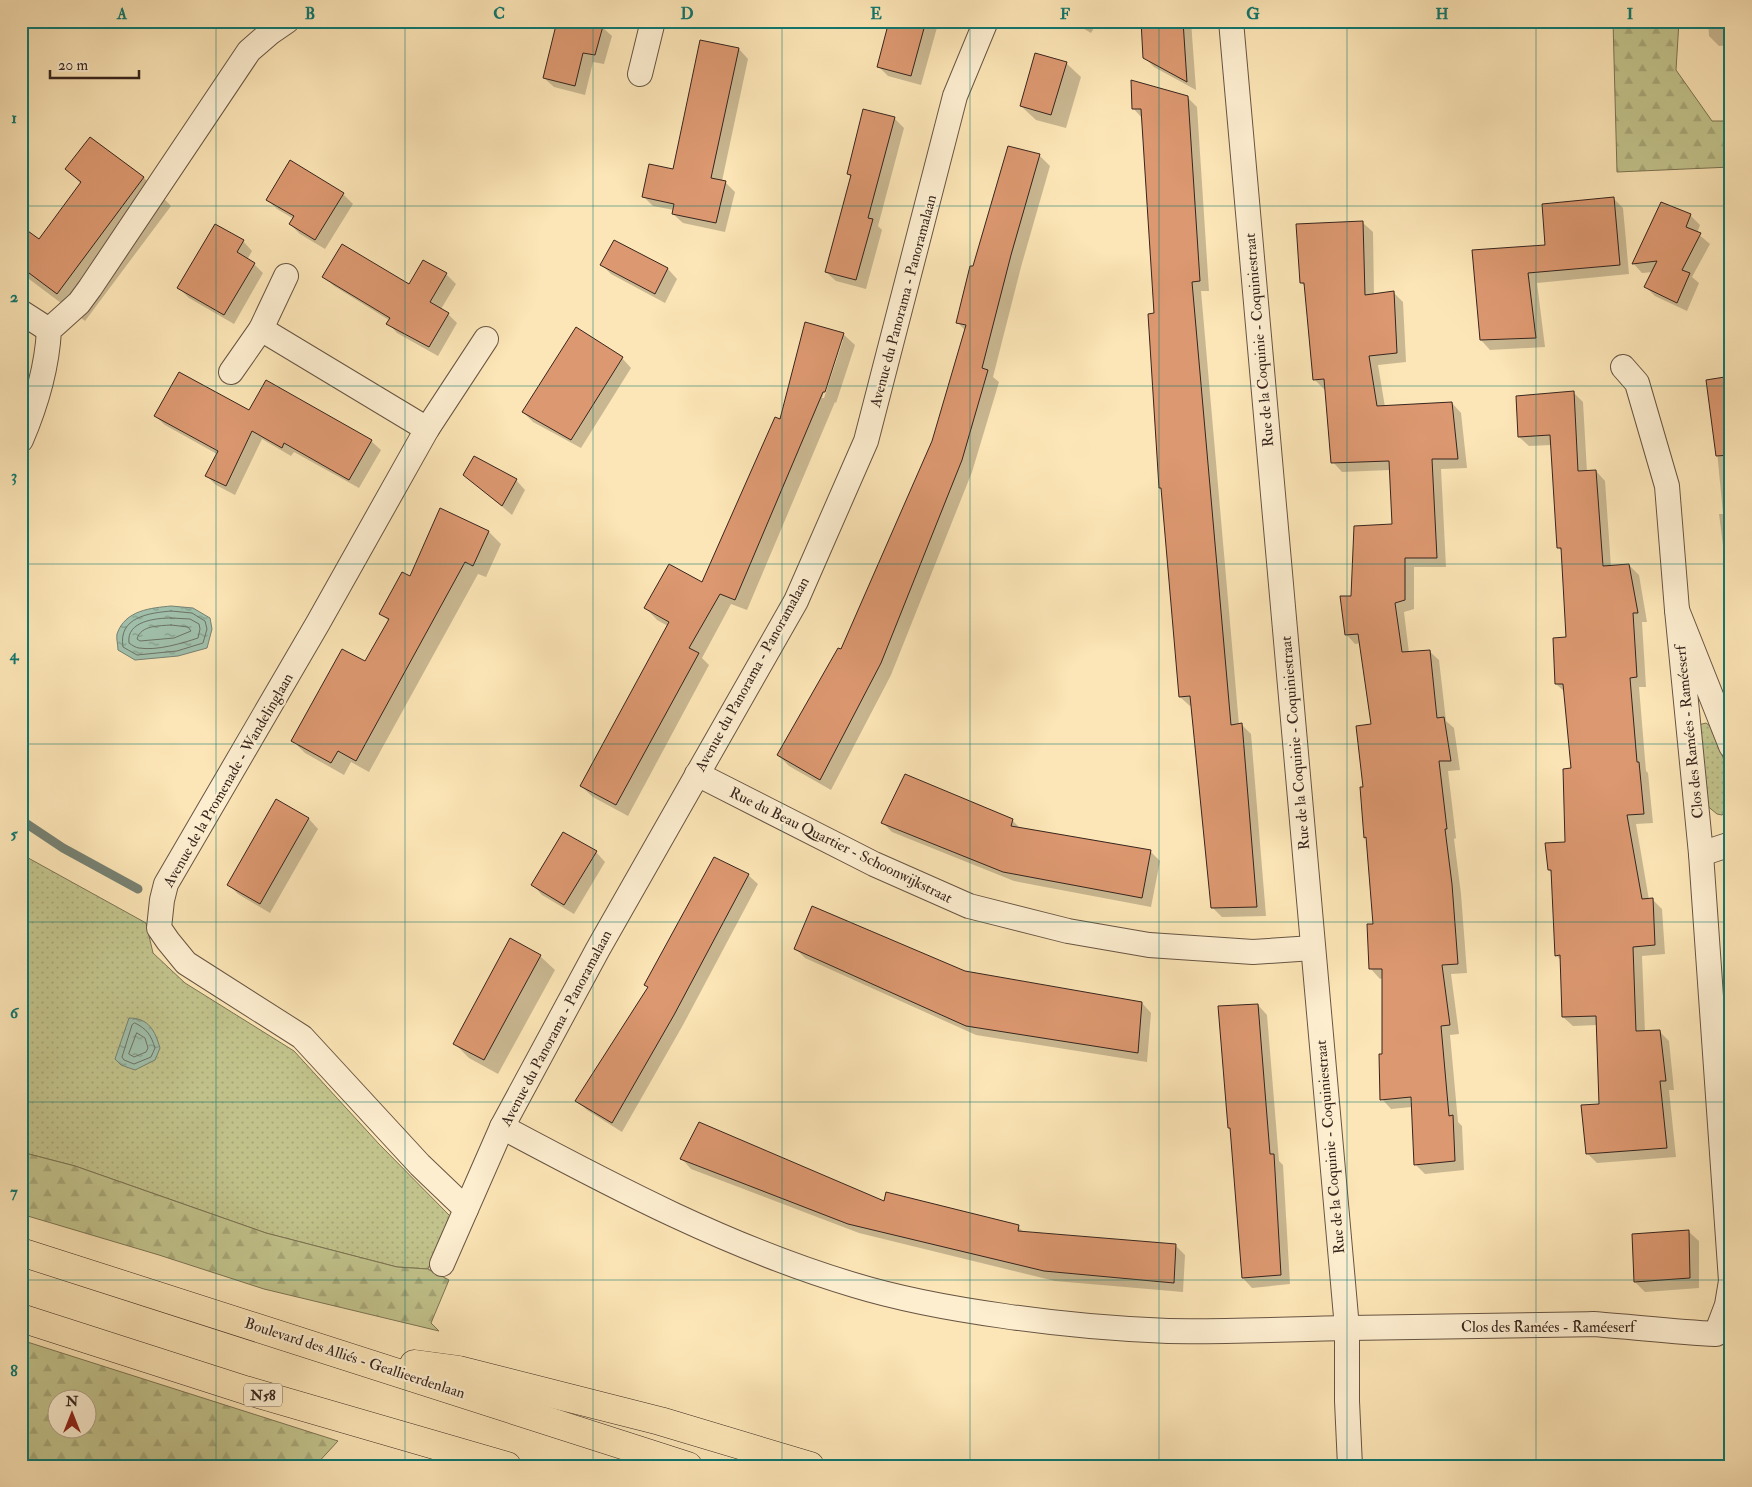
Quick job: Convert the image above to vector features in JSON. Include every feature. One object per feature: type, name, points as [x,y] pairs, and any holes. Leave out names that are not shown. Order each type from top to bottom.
[{"type":"highway","name":"Boulevard des Alliés - Geallieerdenlaan","points":[[21,1252],[344,1354],[688,1466]]},
{"type":"highway","name":"N58","points":[[21,1318],[245,1390],[506,1466]]},
{"type":"highway","points":[[344,1354],[459,1370],[660,1421],[810,1466]]},
{"type":"street","points":[[21,440],[31,417],[48,355],[49,330],[79,303],[90,288],[250,51],[271,32],[287,21]]},
{"type":"street","points":[[640,74],[653,21]]},
{"type":"street","name":"Avenue du Panorama - Panoramalaan","points":[[442,1264],[502,1127],[598,949],[796,601],[866,441],[955,96],[986,21]]},
{"type":"street","name":"Rue de la Coquinie - Coquiniestraat","points":[[1231,21],[1347,1328],[1350,1466]]},
{"type":"street","points":[[231,372],[262,329],[286,276]]},
{"type":"street","points":[[21,312],[49,330]]},
{"type":"street","points":[[262,329],[427,429]]},
{"type":"street","name":"Avenue de la Promenade - Wandelinglaan","points":[[466,1208],[420,1165],[302,1037],[186,963],[159,928],[166,884],[318,623],[427,429],[486,339]]},
{"type":"street","name":"Clos des Ramées - Raméeserf","points":[[1347,1328],[1594,1324],[1679,1333],[1716,1334],[1727,1305],[1731,1282],[1701,854],[1676,610],[1667,486],[1637,383],[1623,367]]},
{"type":"street","name":"Clos des Ramées - Raméeserf","points":[[1676,610],[1731,746]]},
{"type":"street","name":"Rue du Beau Quartier - Schoonwijkstraat","points":[[697,774],[874,864],[968,906],[1068,931],[1149,945],[1253,952],[1313,948]]},
{"type":"street","points":[[1701,854],[1731,844]]},
{"type":"street","points":[[502,1127],[615,1187],[719,1235],[796,1266],[847,1283],[918,1301],[1022,1318],[1106,1328],[1167,1331],[1237,1331],[1347,1328]]},
{"type":"green space","points":[[1613,21],[1679,21],[1676,70],[1712,121],[1731,121],[1731,167],[1617,172]]},
{"type":"green space","points":[[1706,723],[1711,727],[1723,757],[1731,789],[1729,810],[1722,815],[1717,814],[1705,804],[1698,725]]},
{"type":"green space","points":[[21,854],[146,923],[153,953],[185,983],[294,1051],[379,1144],[450,1216],[428,1269],[397,1267],[266,1233],[75,1166],[21,1152]]},
{"type":"green space","points":[[21,1152],[75,1166],[266,1233],[397,1267],[428,1269],[449,1280],[431,1323],[439,1331],[264,1289],[159,1255],[21,1214]]},
{"type":"green space","points":[[21,1340],[338,1441],[315,1466],[44,1466],[21,1459]]},
{"type":"water","points":[[171,606],[193,608],[210,618],[212,629],[207,648],[178,656],[135,660],[118,650],[117,634],[121,626],[132,615],[147,609]]},
{"type":"water","points":[[129,1018],[142,1020],[146,1023],[156,1036],[160,1048],[155,1060],[135,1070],[121,1065],[115,1059]]},
{"type":"building","points":[[557,21],[586,21],[603,26],[595,55],[583,53],[575,86],[543,78]]},
{"type":"building","points":[[889,21],[926,21],[911,76],[877,67]]},
{"type":"building","points":[[1141,21],[1183,21],[1187,82],[1143,58]]},
{"type":"building","points":[[700,40],[739,48],[711,178],[726,181],[716,223],[672,214],[674,204],[642,197],[649,164],[673,169]]},
{"type":"building","points":[[1035,53],[1067,62],[1051,115],[1020,106]]},
{"type":"building","points":[[1131,80],[1188,96],[1200,281],[1192,282],[1231,725],[1242,723],[1257,907],[1211,908],[1190,696],[1179,697],[1161,488],[1159,488],[1148,314],[1154,313],[1141,109],[1132,109]]},
{"type":"building","points":[[863,109],[895,117],[868,218],[873,219],[856,280],[825,272],[851,175],[847,174]]},
{"type":"building","points":[[90,137],[144,177],[57,294],[21,267],[21,226],[39,239],[81,182],[65,169]]},
{"type":"building","points":[[1008,146],[1040,154],[1011,255],[982,368],[988,370],[962,460],[881,663],[820,780],[777,755],[838,648],[841,649],[932,441],[966,325],[956,323],[970,266],[973,266]]},
{"type":"building","points":[[290,160],[344,193],[315,240],[289,224],[294,216],[266,200]]},
{"type":"building","points":[[1614,197],[1620,265],[1528,273],[1536,338],[1480,340],[1472,250],[1545,245],[1542,204]]},
{"type":"building","points":[[1661,202],[1691,214],[1686,227],[1701,233],[1682,270],[1690,273],[1677,303],[1644,287],[1657,261],[1632,264]]},
{"type":"building","points":[[1363,221],[1365,295],[1394,291],[1397,353],[1369,356],[1377,406],[1452,402],[1458,459],[1432,459],[1437,558],[1405,558],[1405,600],[1395,603],[1402,652],[1430,650],[1437,718],[1444,717],[1451,761],[1439,761],[1447,829],[1445,829],[1452,884],[1458,964],[1442,965],[1450,1025],[1441,1026],[1449,1116],[1453,1115],[1455,1161],[1414,1165],[1411,1097],[1380,1100],[1379,1054],[1382,1054],[1382,969],[1369,969],[1367,924],[1373,924],[1360,787],[1363,787],[1356,726],[1371,724],[1358,634],[1345,635],[1340,596],[1351,596],[1354,526],[1392,524],[1389,461],[1331,463],[1324,379],[1313,380],[1304,283],[1300,283],[1296,224]]},
{"type":"building","points":[[215,224],[244,240],[237,252],[255,263],[224,315],[177,288]]},
{"type":"building","points":[[614,240],[668,268],[655,294],[600,265]]},
{"type":"building","points":[[342,244],[409,284],[423,260],[447,273],[430,302],[449,313],[429,347],[386,324],[390,318],[322,277]]},
{"type":"building","points":[[805,322],[844,333],[825,392],[823,392],[735,600],[720,594],[689,648],[699,653],[616,805],[580,786],[669,622],[644,608],[669,564],[702,582],[775,417],[780,419]]},
{"type":"building","points":[[576,327],[623,357],[571,440],[522,412]]},
{"type":"building","points":[[179,372],[249,410],[266,380],[372,440],[349,480],[284,443],[282,448],[252,431],[226,486],[205,476],[218,451],[154,416]]},
{"type":"building","points":[[1731,376],[1731,455],[1716,456],[1706,380]]},
{"type":"building","points":[[1574,391],[1578,471],[1596,470],[1603,566],[1629,564],[1638,613],[1633,613],[1637,677],[1630,678],[1637,762],[1639,762],[1644,814],[1627,815],[1642,899],[1653,898],[1655,945],[1633,947],[1636,1031],[1660,1030],[1666,1081],[1660,1081],[1667,1148],[1586,1154],[1581,1105],[1599,1104],[1596,1016],[1562,1017],[1560,955],[1555,956],[1551,870],[1548,870],[1545,843],[1565,842],[1563,769],[1571,768],[1563,684],[1555,684],[1553,638],[1566,637],[1561,548],[1557,548],[1550,435],[1518,437],[1516,396]]},
{"type":"building","points":[[474,456],[517,479],[502,506],[463,475]]},
{"type":"building","points":[[440,508],[489,531],[473,566],[465,562],[356,761],[338,751],[331,763],[291,741],[342,649],[365,661],[389,619],[379,614],[402,572],[410,576]]},
{"type":"building","points":[[905,774],[1013,819],[1011,826],[1151,850],[1142,898],[1003,872],[881,823]]},
{"type":"building","points":[[276,799],[309,818],[260,904],[227,885]]},
{"type":"building","points":[[563,832],[597,851],[564,905],[531,885]]},
{"type":"building","points":[[714,857],[749,874],[674,1015],[612,1123],[575,1101],[648,987],[644,985]]},
{"type":"building","points":[[812,906],[965,971],[1142,1002],[1138,1053],[966,1026],[794,949]]},
{"type":"building","points":[[510,938],[541,955],[484,1060],[453,1044]]},
{"type":"building","points":[[1258,1004],[1270,1154],[1274,1154],[1281,1275],[1242,1278],[1218,1006]]},
{"type":"building","points":[[699,1122],[884,1201],[886,1192],[1019,1225],[1018,1231],[1176,1244],[1174,1283],[1044,1271],[848,1224],[680,1159]]},
{"type":"building","points":[[1689,1230],[1690,1278],[1634,1282],[1632,1234]]},
{"type":"waterway","points":[[21,820],[63,848],[138,889]]}]
